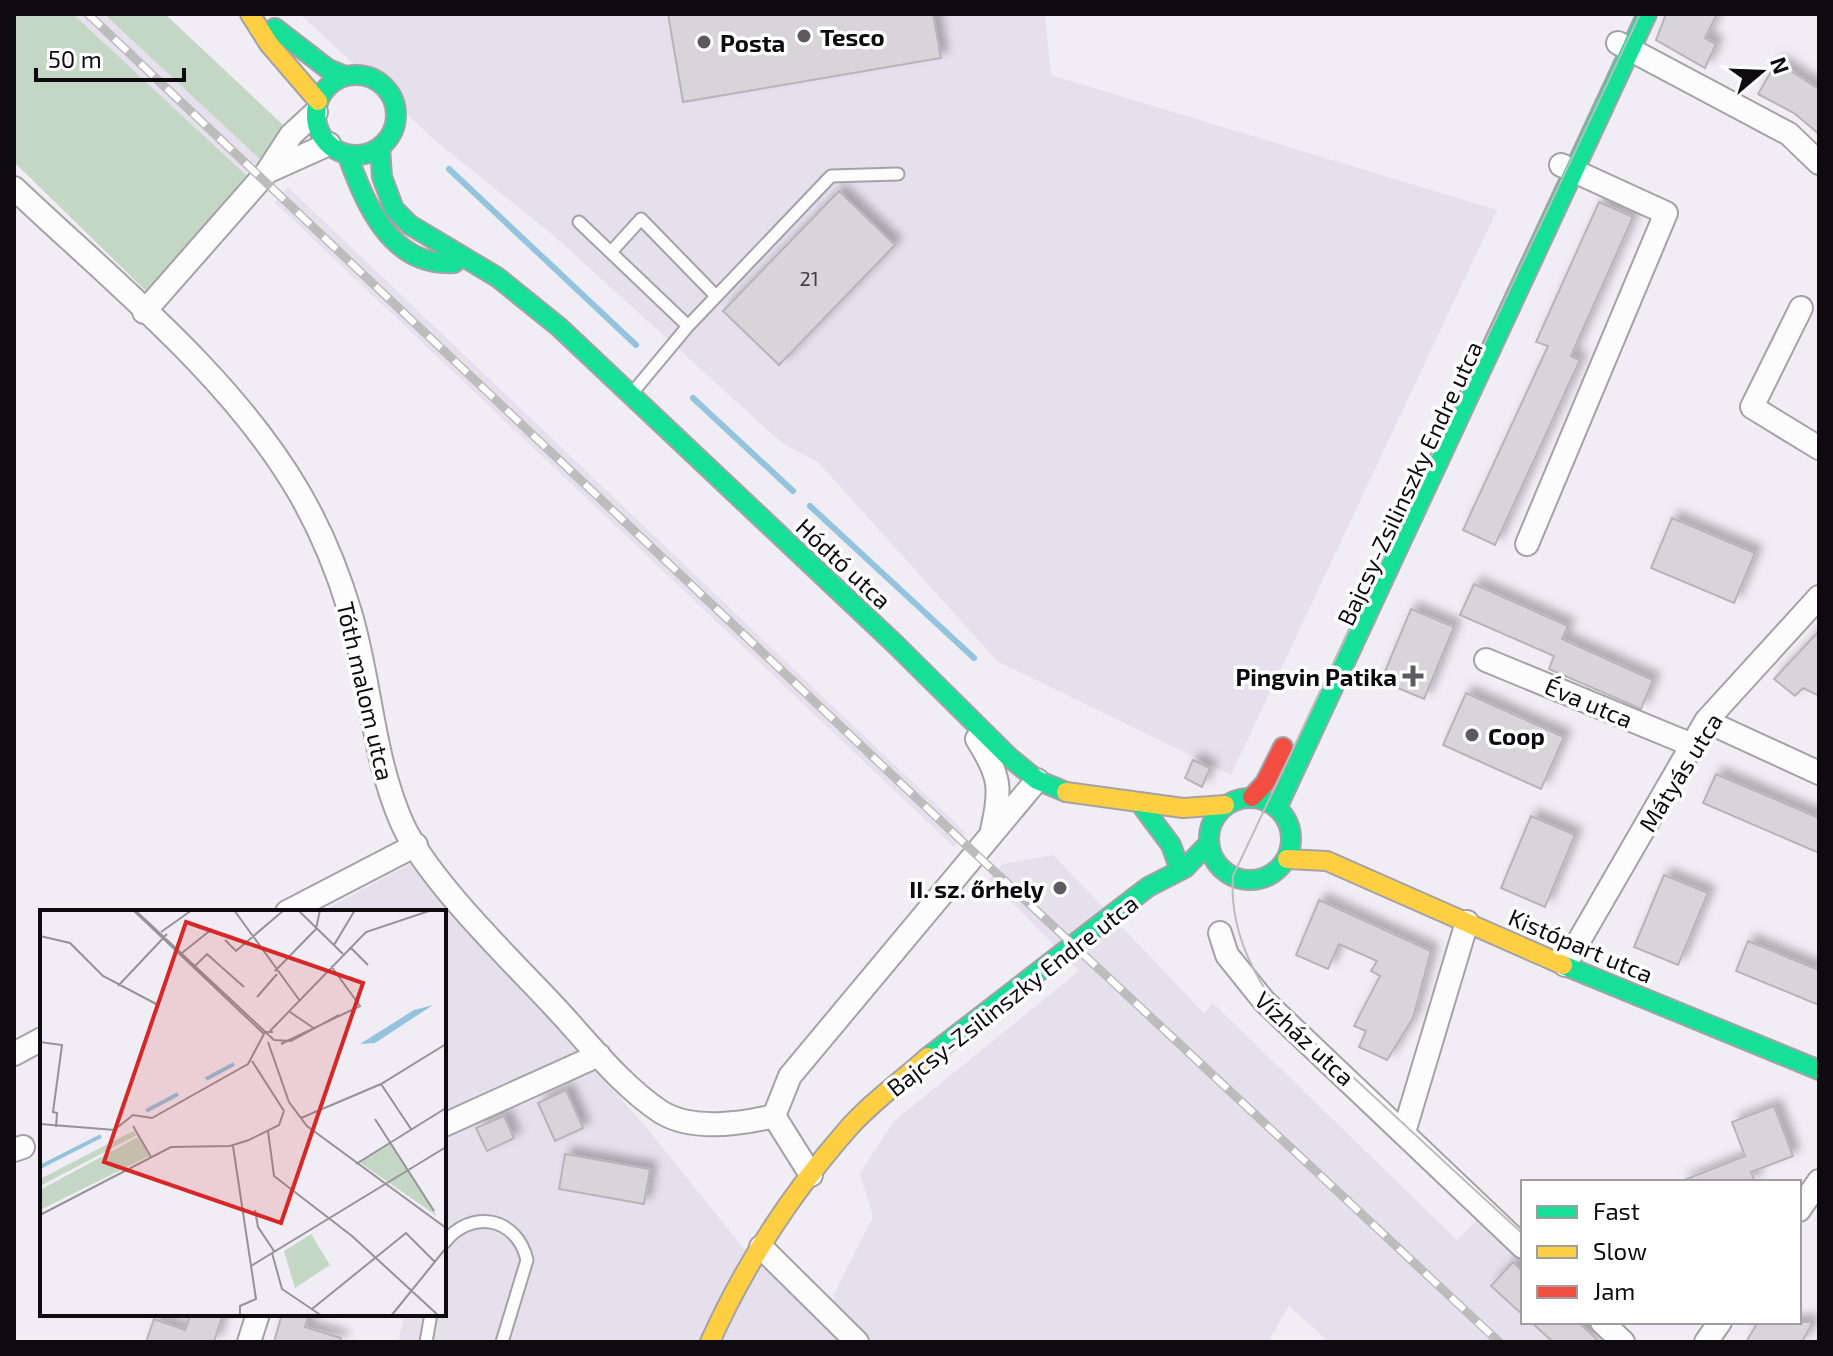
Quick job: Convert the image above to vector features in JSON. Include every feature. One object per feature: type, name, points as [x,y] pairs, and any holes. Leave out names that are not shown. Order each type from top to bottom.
[{"type":"street","points":[[250,14],[317,106],[318,126],[338,149],[370,215],[413,254],[447,264],[469,260]]},
{"type":"street","points":[[260,14],[299,49],[345,76],[369,77],[380,83],[393,98],[394,129],[380,147],[358,155],[338,149],[267,172]]},
{"type":"street","name":"Bajcsy-Zsilinszky Endre utca","points":[[1624,46],[1631,14]]},
{"type":"street","name":"Bajcsy-Zsilinszky Endre utca","points":[[1337,635],[1624,46],[1647,14]]},
{"type":"street","points":[[1624,46],[1789,134],[1819,163]]},
{"type":"street","points":[[144,312],[267,172],[291,135],[317,106],[324,90],[345,76]]},
{"type":"street","name":"Hódtó utca","points":[[380,147],[382,177],[394,209],[410,225],[497,277],[559,327],[1037,780],[1073,795],[1183,808],[1225,805]]},
{"type":"street","points":[[1527,544],[1666,213],[1566,168]]},
{"type":"street","name":"Bajcsy-Zsilinszky Endre utca","points":[[1277,808],[1566,168]]},
{"type":"street","name":"Tóth malom utca","points":[[14,188],[144,312],[257,427],[299,492],[350,612],[370,718],[389,790],[403,826],[493,941],[599,1055],[664,1113],[706,1124],[745,1123],[774,1116]]},
{"type":"street","points":[[1801,308],[1752,407],[1819,448]]},
{"type":"street","name":"Mátyás utca","points":[[1565,965],[1706,721],[1819,597]]},
{"type":"street","name":"Éva utca","points":[[1486,660],[1692,745]]},
{"type":"street","points":[[952,701],[996,773],[1000,798],[992,833]]},
{"type":"street","points":[[1706,721],[1819,773]]},
{"type":"street","points":[[1252,797],[1277,808],[1290,830],[1287,859],[1259,879],[1233,876],[1221,868],[1209,843],[1215,815],[1225,805],[1252,797],[1265,783],[1291,730]]},
{"type":"street","points":[[811,1175],[774,1116],[790,1076],[1037,780]]},
{"type":"street","points":[[1139,802],[1171,845],[1182,869]]},
{"type":"street","name":"Kistópart utca","points":[[1290,830],[1327,861]]},
{"type":"street","name":"Bajcsy-Zsilinszky Endre utca","points":[[710,1342],[725,1308],[761,1247],[847,1129],[953,1035],[1148,887],[1182,869],[1209,843]]},
{"type":"street","points":[[291,910],[416,845]]},
{"type":"street","name":"Kistópart utca","points":[[1287,859],[1299,857],[1327,861],[1565,965],[1819,1070]]},
{"type":"street","name":"Bajcsy-Zsilinszky Endre utca","points":[[1182,869],[1221,868]]},
{"type":"street","points":[[1404,1132],[1467,922]]},
{"type":"street","name":"Vízház utca","points":[[1220,933],[1227,955],[1245,981],[1521,1245]]},
{"type":"street","points":[[14,1054],[40,1040]]},
{"type":"street","points":[[446,1124],[599,1055]]},
{"type":"street","points":[[1801,1207],[1819,1181]]},
{"type":"street","points":[[761,1247],[857,1342]]},
{"type":"street","points":[[249,1342],[257,1316]]},
{"type":"street","points":[[1604,1324],[1623,1342]]},
{"type":"street","points":[[1706,1342],[1719,1324]]},
{"type":"lane","points":[[630,395],[688,326],[831,176],[898,174]]},
{"type":"lane","points":[[611,252],[641,219],[716,296]]},
{"type":"lane","points":[[579,222],[688,326]]},
{"type":"lane","points":[[446,1241],[463,1225],[480,1220],[504,1225],[524,1247],[527,1260],[502,1342]]},
{"type":"lane","points":[[426,1342],[431,1316]]},
{"type":"shaded area","points":[[73,14],[104,14],[262,161],[248,177]]},
{"type":"shaded area","points":[[300,14],[1045,14],[1051,75],[1497,210],[1231,775],[997,661],[818,462],[782,443],[552,234],[438,143]]},
{"type":"shaded area","points":[[288,187],[966,833],[954,847],[274,202]]},
{"type":"shaded area","points":[[1053,855],[1204,1013],[1213,1003],[1457,1240],[1478,1219],[1521,1260],[1521,1324],[1589,1324],[1608,1342],[1329,1342],[1289,1306],[1268,1342],[398,1342],[404,1316],[446,1316],[446,910],[325,910],[412,863],[646,1127],[740,1244],[839,1335],[833,1296],[873,1217],[860,1173],[894,1121],[1079,971],[989,879],[1002,864]]},
{"type":"green space","points":[[14,14],[73,14],[248,177],[148,293],[14,162]]},
{"type":"green space","points":[[104,14],[165,14],[283,125],[262,161]]},
{"type":"building","name":"Tesco","points":[[668,14],[933,14],[941,58],[683,102]]},
{"type":"building","points":[[1666,14],[1717,14],[1705,38],[1716,44],[1705,68],[1656,40]]},
{"type":"building","points":[[1777,62],[1819,89],[1819,134],[1794,113],[1758,94]]},
{"type":"building","points":[[839,191],[895,245],[779,365],[723,311]]},
{"type":"building","points":[[1599,202],[1633,217],[1571,356],[1580,360],[1495,545],[1463,530],[1548,346],[1536,342]]},
{"type":"building","points":[[1672,518],[1755,553],[1734,603],[1651,568]]},
{"type":"building","points":[[1474,584],[1568,626],[1562,639],[1653,680],[1641,709],[1549,669],[1554,656],[1460,615]]},
{"type":"building","points":[[1411,609],[1454,627],[1424,699],[1381,681]]},
{"type":"building","points":[[1819,631],[1819,696],[1803,688],[1795,696],[1774,679]]},
{"type":"building","points":[[1466,693],[1564,737],[1541,789],[1443,745]]},
{"type":"building","points":[[1193,760],[1210,768],[1202,787],[1185,778]]},
{"type":"building","points":[[1716,774],[1819,818],[1819,853],[1703,803]]},
{"type":"building","points":[[1531,816],[1575,835],[1545,907],[1501,888]]},
{"type":"building","points":[[1664,875],[1708,893],[1678,965],[1634,947]]},
{"type":"building","points":[[1319,900],[1431,951],[1413,1018],[1387,1060],[1359,1047],[1366,1031],[1354,1026],[1380,976],[1371,971],[1377,961],[1339,944],[1328,969],[1296,955]]},
{"type":"building","points":[[1748,941],[1819,970],[1819,1005],[1736,971]]},
{"type":"building","points":[[566,1090],[583,1128],[555,1141],[538,1103]]},
{"type":"building","points":[[1774,1106],[1793,1156],[1751,1172],[1754,1180],[1684,1180],[1745,1156],[1732,1122]]},
{"type":"building","points":[[504,1116],[514,1138],[487,1151],[476,1128]]},
{"type":"building","points":[[565,1154],[650,1169],[644,1204],[559,1189]]},
{"type":"building","points":[[1513,1262],[1521,1270],[1521,1313],[1491,1286]]},
{"type":"building","points":[[190,1316],[222,1316],[214,1342],[146,1342],[154,1319],[185,1330]]},
{"type":"building","points":[[281,1316],[308,1316],[305,1327],[341,1338],[340,1342],[274,1342]]},
{"type":"building","points":[[1813,1322],[1802,1342],[1746,1342],[1757,1324]]},
{"type":"building","points":[[1533,1324],[1580,1324],[1600,1342],[1553,1342]]},
{"type":"waterway","points":[[449,169],[636,345]]},
{"type":"waterway","points":[[693,398],[793,491]]},
{"type":"waterway","points":[[810,506],[974,658]]},
{"type":"tram line","points":[[1521,1232],[1279,1008],[1260,981],[1242,943],[1233,904],[1233,876],[1640,14]]},
{"type":"railway","points":[[88,14],[964,843],[1499,1342]]},
{"type":"traffic: fast","points":[[1277,808],[1647,14]]},
{"type":"traffic: fast","points":[[275,28],[328,69],[345,76]]},
{"type":"traffic: fast","points":[[356,75],[371,78],[384,87],[393,100],[396,115],[393,130],[384,143],[371,152],[356,155],[341,152],[328,143],[319,130],[316,115],[319,100],[328,87],[341,78],[356,75]]},
{"type":"traffic: fast","points":[[380,147],[382,177],[394,209],[410,225],[497,277],[559,327],[894,643],[1009,757],[1037,780],[1066,792]]},
{"type":"traffic: fast","points":[[347,154],[372,211],[397,243],[413,255],[454,263]]},
{"type":"traffic: fast","points":[[1250,798],[1266,801],[1279,810],[1288,823],[1291,839],[1288,855],[1279,868],[1266,877],[1250,880],[1234,877],[1221,868],[1212,855],[1209,839],[1212,823],[1221,810],[1234,801],[1250,798]]},
{"type":"traffic: fast","points":[[1139,802],[1171,845],[1180,870]]},
{"type":"traffic: fast","points":[[928,1057],[1148,887],[1185,868],[1209,843]]},
{"type":"traffic: fast","points":[[1563,965],[1819,1070]]},
{"type":"traffic: slow","points":[[250,14],[269,44],[318,101]]},
{"type":"traffic: slow","points":[[1066,792],[1183,808],[1225,805]]},
{"type":"traffic: slow","points":[[1287,859],[1327,861],[1563,965]]},
{"type":"traffic: slow","points":[[710,1342],[753,1258],[806,1180],[855,1121],[928,1057]]},
{"type":"traffic: jam","points":[[1252,797],[1265,783],[1283,747]]},
{"type":"place","name":"Tesco","points":[[804,36]]},
{"type":"place","name":"Posta","points":[[704,42]]},
{"type":"place","name":"Pingvin Patika","points":[[1413,676]]},
{"type":"place","name":"Coop","points":[[1472,735]]},
{"type":"place","name":"II. sz. őrhely","points":[[1060,888]]}]
